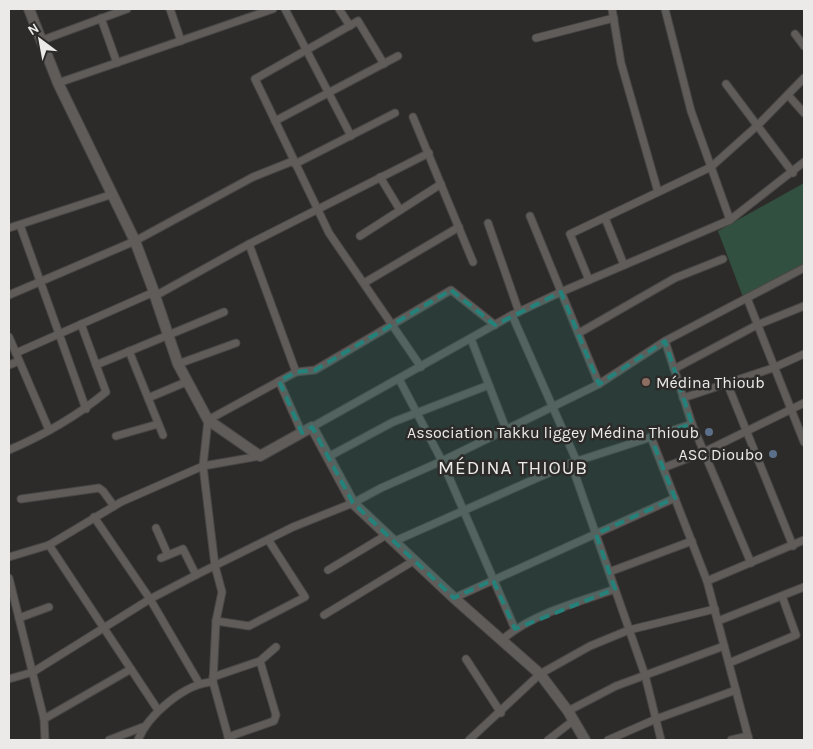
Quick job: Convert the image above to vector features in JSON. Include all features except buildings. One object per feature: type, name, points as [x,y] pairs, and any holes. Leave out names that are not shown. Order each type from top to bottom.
[{"type":"street","points":[[29,9],[58,83],[135,240],[186,382],[208,420],[260,456]]},
{"type":"street","points":[[40,41],[127,9]]},
{"type":"street","points":[[170,9],[181,40]]},
{"type":"street","points":[[58,83],[273,9]]},
{"type":"street","points":[[285,9],[351,136]]},
{"type":"street","points":[[339,9],[350,26]]},
{"type":"street","points":[[612,9],[621,63],[658,192]]},
{"type":"street","points":[[665,9],[691,111],[730,220]]},
{"type":"street","points":[[102,18],[117,62]]},
{"type":"street","points":[[536,38],[614,18]]},
{"type":"street","points":[[384,64],[358,21],[255,79],[329,233],[421,366]]},
{"type":"street","points":[[795,34],[804,46]]},
{"type":"street","points":[[275,121],[398,56]]},
{"type":"street","points":[[590,280],[570,234],[711,166],[758,125],[804,78]]},
{"type":"street","points":[[726,84],[793,172]]},
{"type":"street","points":[[788,94],[804,113]]},
{"type":"street","points":[[9,295],[41,283],[135,240],[253,177],[294,162],[351,136],[395,112]]},
{"type":"street","points":[[413,117],[473,262]]},
{"type":"street","points":[[9,366],[17,357],[59,334],[154,294],[428,153]]},
{"type":"street","points":[[9,558],[49,545],[94,516],[203,466],[260,456],[494,325],[562,292],[730,220],[804,162]]},
{"type":"street","points":[[380,177],[400,210]]},
{"type":"street","points":[[360,236],[441,184]]},
{"type":"street","points":[[9,228],[113,194]]},
{"type":"street","points":[[530,216],[600,384]]},
{"type":"street","points":[[605,218],[624,265]]},
{"type":"street","points":[[488,223],[516,314],[574,463],[644,675],[661,740]]},
{"type":"street","points":[[20,225],[86,408]]},
{"type":"street","points":[[364,284],[459,227]]},
{"type":"street","points":[[249,244],[296,372]]},
{"type":"street","points":[[579,333],[675,278],[723,259]]},
{"type":"street","points":[[9,679],[32,672],[150,599],[196,575],[269,541],[293,527],[353,503],[381,488],[442,461],[600,384],[665,342],[804,268]]},
{"type":"street","points":[[208,420],[296,372],[315,370],[369,339],[391,323],[451,290],[494,325]]},
{"type":"street","points":[[747,298],[773,368],[792,408],[804,442]]},
{"type":"street","points":[[674,369],[757,325],[804,306]]},
{"type":"street","points":[[96,365],[224,312]]},
{"type":"street","points":[[9,450],[49,430],[86,408],[106,392],[81,324]]},
{"type":"street","points":[[9,337],[49,430]]},
{"type":"street","points":[[471,339],[506,430]]},
{"type":"street","points":[[665,342],[692,424],[750,563]]},
{"type":"street","points":[[178,364],[236,343]]},
{"type":"street","points":[[129,351],[163,435]]},
{"type":"street","points":[[684,398],[773,368],[804,354]]},
{"type":"street","points":[[399,379],[442,461],[515,629]]},
{"type":"street","points":[[279,381],[302,432]]},
{"type":"street","points":[[148,398],[186,382]]},
{"type":"street","points":[[727,383],[793,546]]},
{"type":"street","points":[[328,457],[393,422],[489,385]]},
{"type":"street","points":[[663,468],[704,452],[804,403]]},
{"type":"street","points":[[208,420],[203,466],[215,566],[222,592],[216,621],[213,680],[228,738],[274,720],[276,715],[260,661]]},
{"type":"street","points":[[116,436],[158,424]]},
{"type":"street","points":[[328,570],[392,538],[463,511],[574,463],[692,424]]},
{"type":"street","points":[[312,427],[353,503],[454,598],[540,674],[571,715],[585,740]]},
{"type":"street","points":[[651,437],[707,581],[715,609],[748,738],[731,740]]},
{"type":"street","points":[[21,499],[99,488],[114,506]]},
{"type":"street","points":[[454,598],[675,498]]},
{"type":"street","points":[[94,516],[150,599],[199,683]]},
{"type":"street","points":[[156,528],[165,557],[183,549],[196,575]]},
{"type":"street","points":[[707,581],[804,540]]},
{"type":"street","points":[[216,621],[249,626],[305,597],[269,541]]},
{"type":"street","points":[[609,572],[692,541]]},
{"type":"street","points":[[49,545],[158,710]]},
{"type":"street","points":[[324,615],[415,560]]},
{"type":"street","points":[[9,578],[44,719],[45,740]]},
{"type":"street","points":[[718,621],[804,587]]},
{"type":"street","points":[[502,640],[515,629],[544,615],[615,589]]},
{"type":"street","points":[[729,664],[796,635],[782,596]]},
{"type":"street","points":[[19,618],[50,607]]},
{"type":"street","points":[[469,740],[501,713],[540,674],[590,646],[629,630],[715,609]]},
{"type":"street","points":[[548,740],[571,715],[644,675],[724,646]]},
{"type":"street","points":[[138,740],[143,727],[158,710],[199,683],[213,680],[260,661],[276,647]]},
{"type":"street","points":[[466,659],[501,713]]},
{"type":"street","points":[[44,719],[131,669]]},
{"type":"street","points":[[608,740],[656,719],[736,690]]},
{"type":"street","points":[[109,740],[143,727]]},
{"type":"highlighted area","points":[[451,290],[495,325],[561,292],[599,384],[665,341],[692,424],[651,437],[675,498],[596,534],[615,589],[515,629],[493,580],[454,598],[353,503],[312,427],[302,433],[279,381],[296,372],[315,370]]},
{"type":"green space","points":[[804,183],[804,265],[743,297],[718,231]]},
{"type":"place","name":"Médina Thioub","points":[[646,382]]},
{"type":"place","name":"Association Takku liggey Médina Thioub","points":[[709,432]]},
{"type":"place","name":"ASC Dioubo","points":[[773,454]]},
{"type":"district","name":"MÉDINA THIOUB","points":[[513,467]]}]
